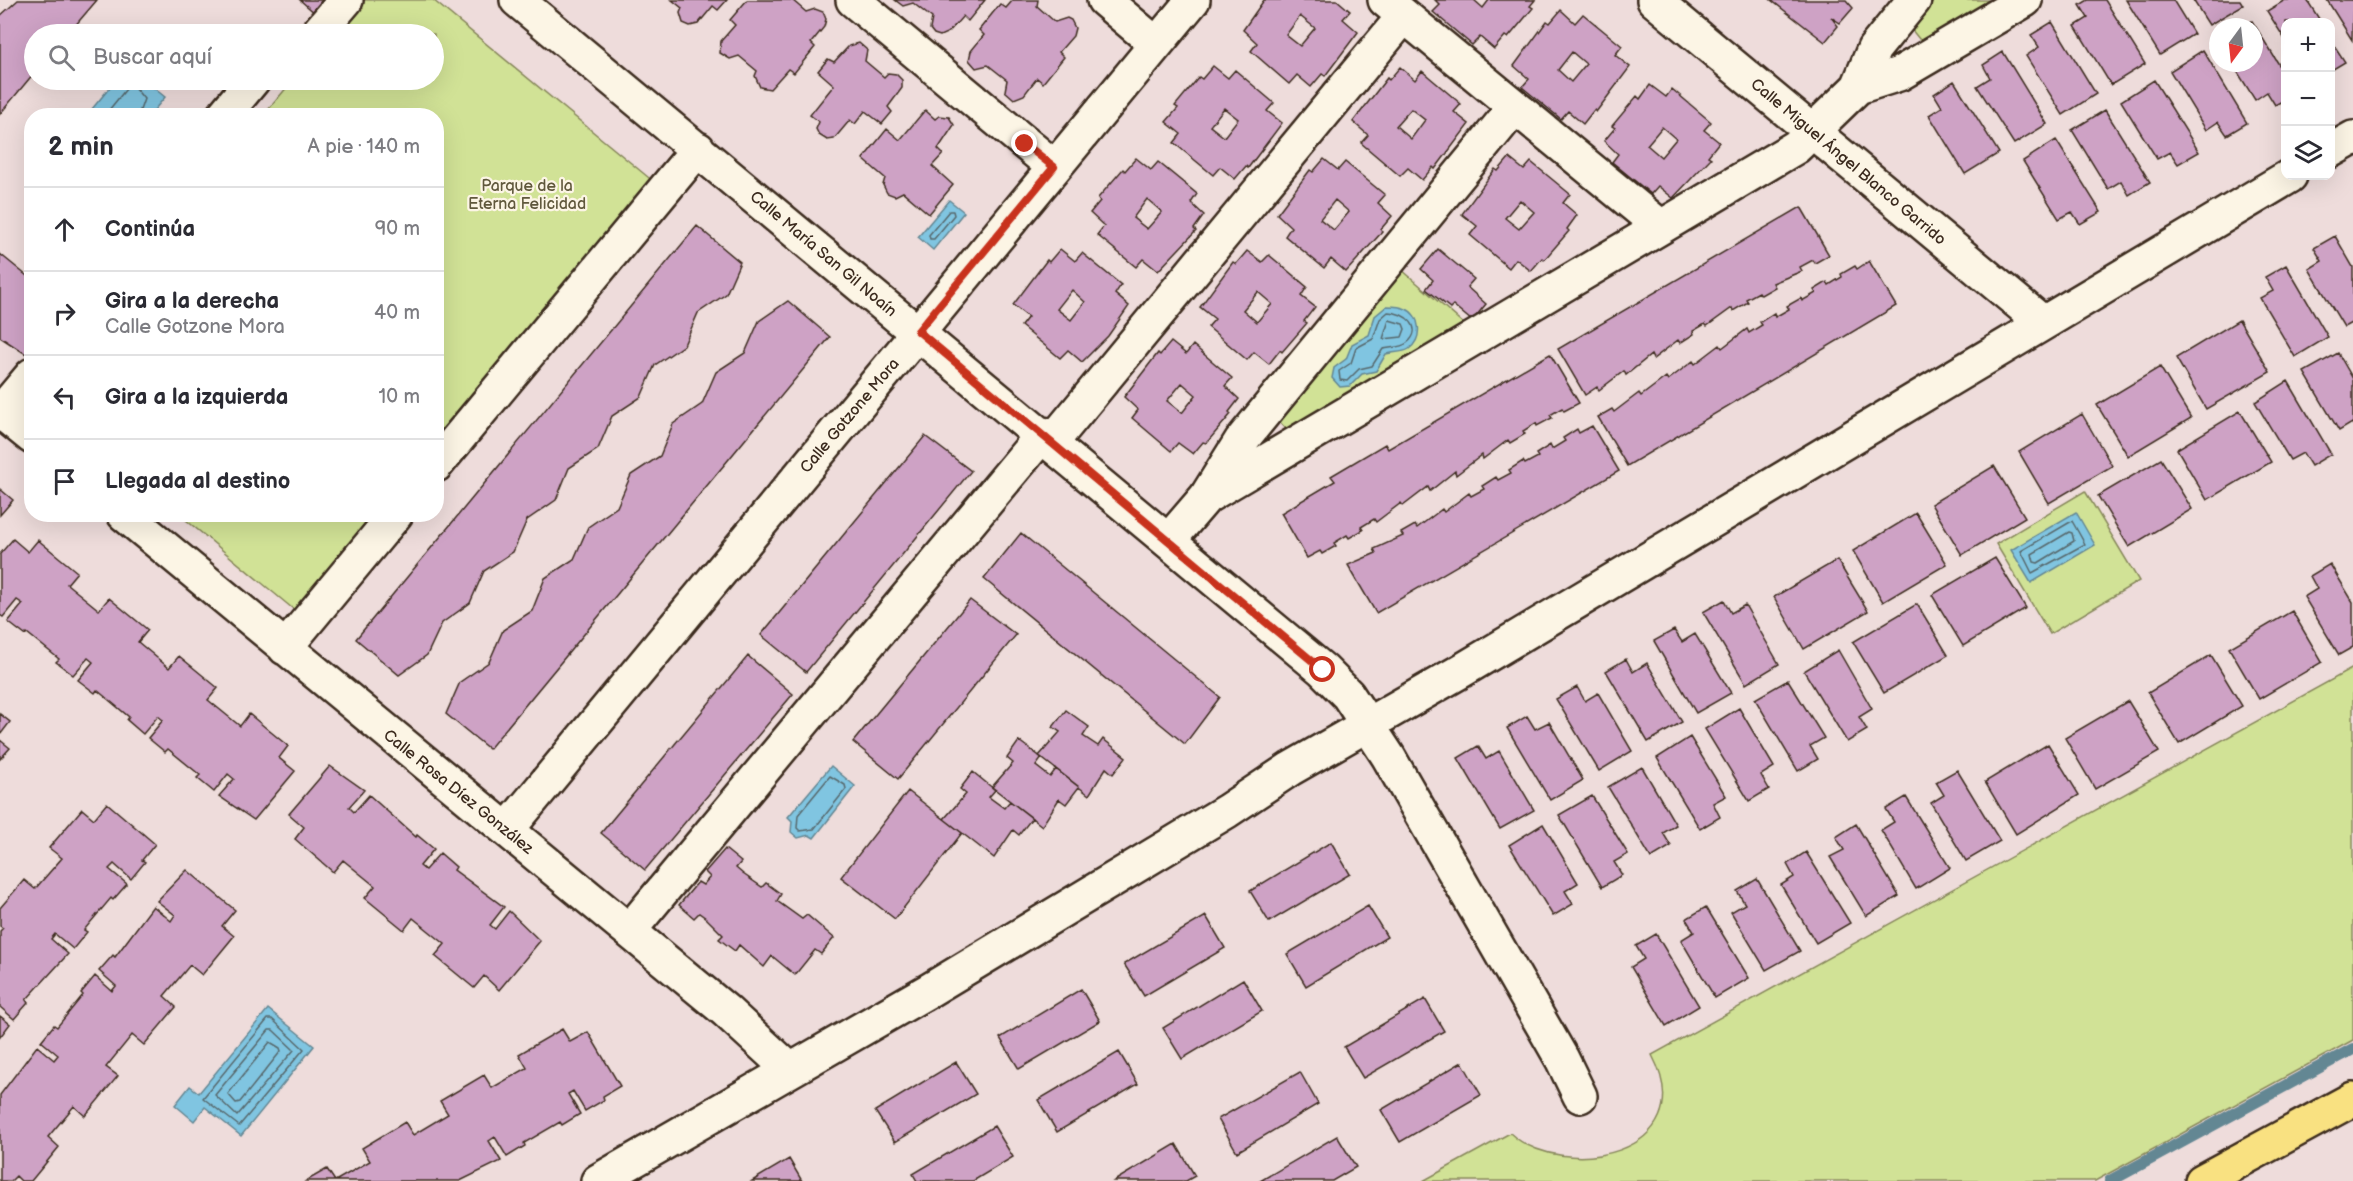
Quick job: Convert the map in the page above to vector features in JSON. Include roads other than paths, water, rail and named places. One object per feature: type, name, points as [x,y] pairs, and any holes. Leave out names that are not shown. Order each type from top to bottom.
[{"type":"highway","points":[[2202,1181],[2353,1099]]},
{"type":"street","points":[[326,24],[346,0]]},
{"type":"street","name":"Calle María San Gil Noaín","points":[[517,0],[1169,540],[1323,670],[1348,695],[1368,724],[1533,1009],[1580,1096]]},
{"type":"street","points":[[853,0],[1054,167]]},
{"type":"street","points":[[1104,0],[1156,45]]},
{"type":"street","name":"Calle Gotzone Mora","points":[[507,830],[1193,0]]},
{"type":"street","name":"Calle Miguel Ángel Blanco Garrido","points":[[1654,0],[2043,323]]},
{"type":"street","points":[[1206,497],[1796,147],[1858,87],[1874,49],[1914,0]]},
{"type":"street","points":[[1858,87],[1899,74],[2025,0]]},
{"type":"street","points":[[629,931],[1047,438],[1395,8],[1660,227]]},
{"type":"street","points":[[230,108],[245,90]]},
{"type":"street","points":[[1169,540],[1206,497],[1241,441],[1515,107]]},
{"type":"street","points":[[2335,149],[2353,138]]},
{"type":"street","points":[[444,455],[698,149]]},
{"type":"street","points":[[598,1181],[928,991],[1368,724],[2283,180]]},
{"type":"street","points":[[24,385],[1,412],[24,431]]},
{"type":"street","name":"Calle Rosa Díez González","points":[[134,522],[726,1011],[790,1070]]},
{"type":"street","points":[[285,648],[389,522]]},
{"type":"water","points":[[108,90],[156,90],[165,97],[156,108],[93,108]]},
{"type":"water","points":[[949,200],[964,212],[933,250],[918,237]]},
{"type":"water","points":[[1387,306],[1404,308],[1415,316],[1418,334],[1414,345],[1404,351],[1386,354],[1376,371],[1362,374],[1350,386],[1340,387],[1332,378],[1334,368],[1346,359],[1352,344],[1369,335],[1375,316]]},
{"type":"water","points":[[2076,512],[2095,545],[2031,583],[2011,550]]},
{"type":"water","points":[[831,766],[855,786],[814,838],[809,835],[798,838],[791,832],[792,821],[788,817]]},
{"type":"water","points":[[268,1009],[314,1046],[241,1136],[205,1107],[194,1121],[175,1105],[190,1086],[199,1093]]},
{"type":"waterway","points":[[2110,1181],[2353,1049]]},
{"type":"park label","name":"Parque de la Eterna Felicidad","points":[[527,194]]}]
